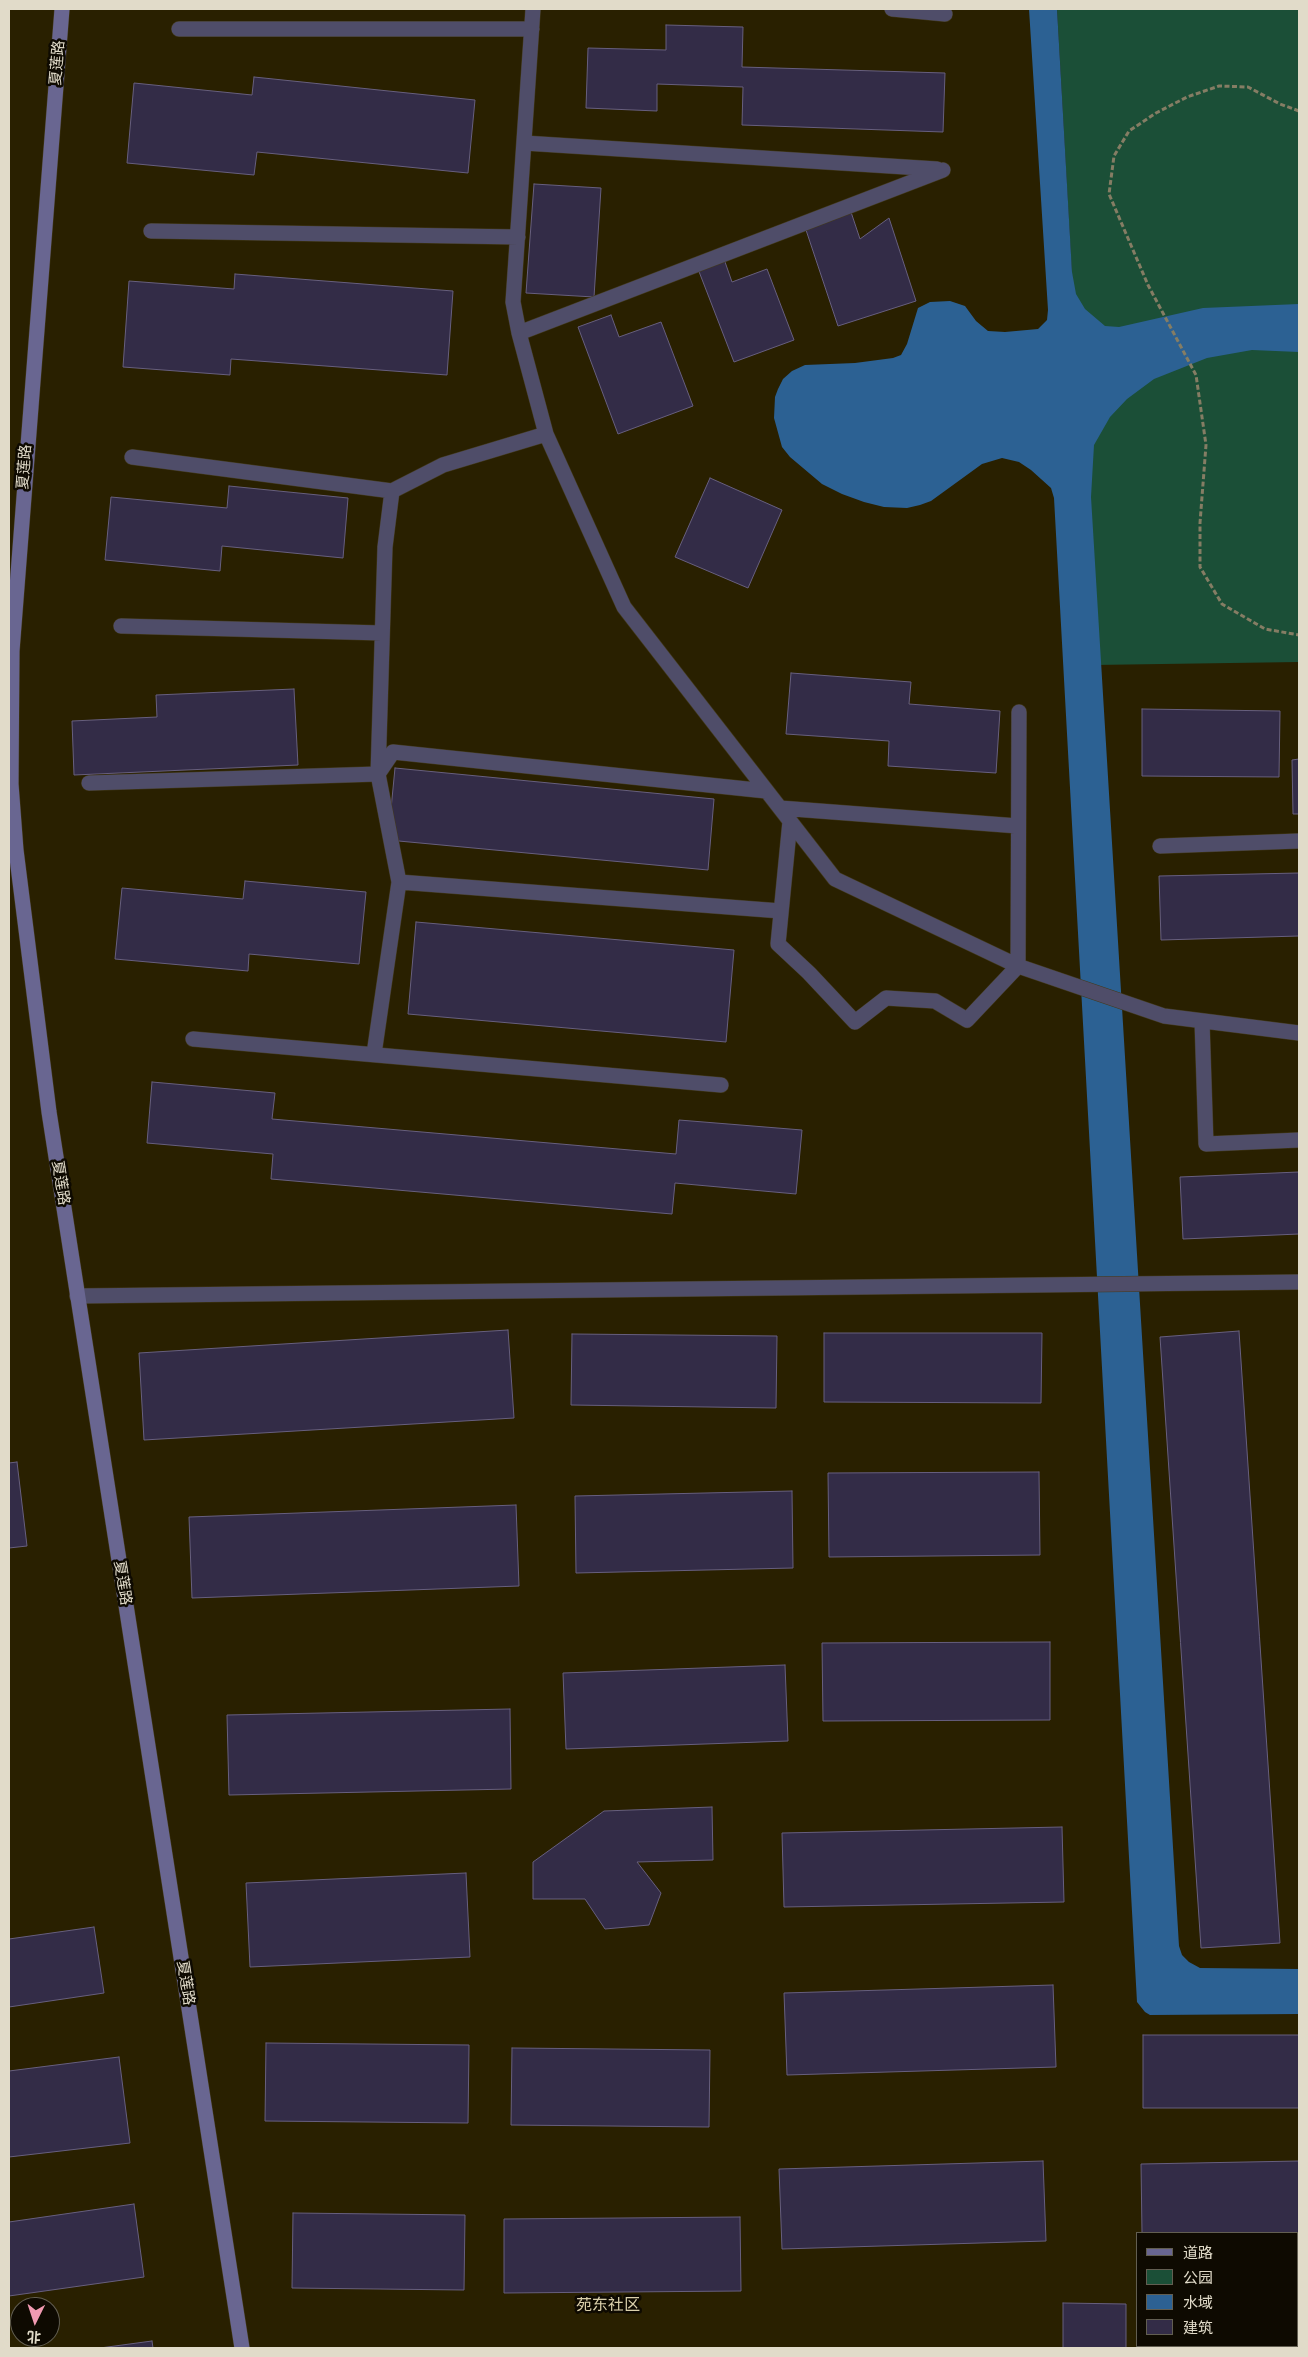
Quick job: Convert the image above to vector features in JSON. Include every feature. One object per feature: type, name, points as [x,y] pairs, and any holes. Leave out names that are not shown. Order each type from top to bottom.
[{"type":"street","name":"夏莲路","points":[[62,9],[13,632],[10,747],[16,850],[48,1112],[242,2348]]},
{"type":"street","points":[[533,9],[513,302],[519,333],[546,434],[624,607],[835,879],[1018,966],[1164,1016],[1299,1033]]},
{"type":"street","points":[[892,9],[945,14]]},
{"type":"street","points":[[179,29],[532,29]]},
{"type":"street","points":[[519,333],[942,170],[524,143]]},
{"type":"street","points":[[151,231],[518,237]]},
{"type":"street","points":[[132,457],[392,491],[443,465],[546,434]]},
{"type":"street","points":[[374,1054],[399,882],[378,774],[385,547],[392,491]]},
{"type":"street","points":[[121,626],[382,633]]},
{"type":"street","points":[[790,821],[778,944],[809,972],[855,1022],[886,998],[935,1001],[967,1020],[1018,966],[1019,712]]},
{"type":"street","points":[[378,774],[393,752],[766,791]]},
{"type":"street","points":[[89,783],[378,774]]},
{"type":"street","points":[[780,808],[1018,826]]},
{"type":"street","points":[[1160,846],[1299,841]]},
{"type":"street","points":[[399,882],[781,911]]},
{"type":"street","points":[[1202,1020],[1206,1144],[1299,1140]]},
{"type":"street","points":[[193,1038],[721,1085]]},
{"type":"street","points":[[77,1296],[1299,1282]]},
{"type":"path","points":[[1299,111],[1280,104],[1248,87],[1219,86],[1188,97],[1156,113],[1129,130],[1114,156],[1110,194],[1148,285],[1196,374],[1206,445],[1200,523],[1200,567],[1222,604],[1265,629],[1299,635]]},
{"type":"green space","points":[[1057,9],[1299,9],[1299,662],[1094,665]]},
{"type":"water","points":[[1029,9],[1057,9],[1072,272],[1076,294],[1085,309],[1105,326],[1119,327],[1203,308],[1299,304],[1299,352],[1252,350],[1207,358],[1154,379],[1127,399],[1110,417],[1094,445],[1091,497],[1179,1946],[1182,1955],[1189,1962],[1200,1968],[1299,1969],[1299,2014],[1150,2015],[1137,2002],[1054,498],[1051,488],[1019,462],[1002,458],[982,464],[931,501],[920,505],[907,508],[884,507],[864,502],[822,484],[790,457],[782,447],[774,418],[775,397],[778,389],[783,379],[792,371],[805,365],[855,363],[893,358],[901,355],[907,344],[918,308],[930,302],[950,301],[965,306],[976,321],[988,331],[1005,332],[1038,329],[1047,320],[1048,310]]},
{"type":"building","points":[[666,25],[743,27],[742,67],[945,73],[943,132],[742,125],[743,87],[657,84],[657,111],[586,108],[588,48],[666,50]]},
{"type":"building","points":[[254,77],[475,100],[468,173],[257,152],[254,175],[127,163],[134,83],[252,95]]},
{"type":"building","points":[[534,184],[601,188],[594,297],[526,293]]},
{"type":"building","points":[[851,212],[860,239],[889,218],[916,301],[838,326],[805,227]]},
{"type":"building","points":[[724,259],[732,282],[767,269],[794,340],[734,362],[698,269]]},
{"type":"building","points":[[235,274],[453,291],[447,375],[231,359],[230,375],[123,367],[129,281],[234,289]]},
{"type":"building","points":[[611,315],[619,337],[661,322],[693,406],[618,434],[578,327]]},
{"type":"building","points":[[710,478],[782,510],[748,588],[675,557]]},
{"type":"building","points":[[229,486],[348,498],[343,558],[222,546],[220,571],[105,560],[111,497],[227,508]]},
{"type":"building","points":[[791,673],[911,682],[909,704],[1000,711],[996,773],[888,766],[889,741],[786,734]]},
{"type":"building","points":[[294,689],[298,765],[74,775],[72,721],[157,717],[156,695]]},
{"type":"building","points":[[1142,709],[1280,711],[1279,777],[1142,776]]},
{"type":"building","points":[[1299,759],[1299,814],[1293,814],[1292,760]]},
{"type":"building","points":[[395,768],[714,799],[708,870],[388,840]]},
{"type":"building","points":[[1299,873],[1299,936],[1161,940],[1159,876]]},
{"type":"building","points":[[245,881],[366,892],[359,964],[249,954],[248,971],[115,959],[122,888],[243,899]]},
{"type":"building","points":[[416,922],[734,950],[726,1042],[408,1014]]},
{"type":"building","points":[[152,1082],[275,1093],[272,1119],[676,1154],[679,1120],[802,1130],[796,1194],[675,1183],[672,1214],[271,1179],[273,1154],[147,1143]]},
{"type":"building","points":[[1299,1172],[1299,1234],[1183,1239],[1180,1177]]},
{"type":"building","points":[[508,1330],[514,1418],[144,1440],[139,1353]]},
{"type":"building","points":[[1239,1331],[1280,1943],[1201,1948],[1160,1337]]},
{"type":"building","points":[[824,1333],[1042,1333],[1041,1403],[824,1402]]},
{"type":"building","points":[[572,1334],[777,1336],[776,1408],[571,1405]]},
{"type":"building","points":[[17,1462],[27,1546],[9,1548],[9,1463]]},
{"type":"building","points":[[1039,1472],[1040,1555],[829,1557],[828,1473]]},
{"type":"building","points":[[792,1491],[793,1568],[576,1573],[575,1496]]},
{"type":"building","points":[[516,1505],[519,1586],[192,1598],[189,1517]]},
{"type":"building","points":[[1050,1642],[1050,1720],[823,1721],[822,1643]]},
{"type":"building","points":[[785,1665],[788,1741],[566,1749],[563,1673]]},
{"type":"building","points":[[510,1709],[511,1789],[229,1795],[227,1715]]},
{"type":"building","points":[[712,1807],[713,1860],[637,1862],[661,1893],[649,1925],[605,1929],[585,1899],[533,1899],[533,1862],[604,1811]]},
{"type":"building","points":[[1062,1827],[1064,1902],[784,1907],[782,1833]]},
{"type":"building","points":[[466,1873],[470,1957],[250,1967],[246,1883]]},
{"type":"building","points":[[94,1927],[104,1993],[9,2007],[9,1939]]},
{"type":"building","points":[[1053,1985],[1056,2067],[787,2075],[784,1993]]},
{"type":"building","points":[[1143,2035],[1299,2035],[1299,2108],[1143,2108]]},
{"type":"building","points":[[266,2043],[469,2045],[468,2123],[265,2121]]},
{"type":"building","points":[[512,2048],[710,2050],[709,2127],[511,2125]]},
{"type":"building","points":[[119,2057],[130,2143],[9,2157],[9,2071]]},
{"type":"building","points":[[1043,2161],[1046,2241],[782,2249],[779,2169]]},
{"type":"building","points":[[1299,2161],[1299,2243],[1298,2232],[1142,2232],[1141,2164]]},
{"type":"building","points":[[134,2204],[144,2277],[9,2296],[9,2222]]},
{"type":"building","points":[[293,2213],[465,2215],[464,2290],[292,2288]]},
{"type":"building","points":[[740,2217],[741,2291],[504,2293],[504,2219]]},
{"type":"building","points":[[1063,2303],[1126,2304],[1126,2348],[1063,2348]]},
{"type":"building","points":[[1299,2315],[1299,2348],[1155,2348],[1298,2347]]},
{"type":"building","points":[[152,2341],[153,2348],[100,2348]]},
{"type":"district","name":"苑东社区","points":[[608,2306]]}]
